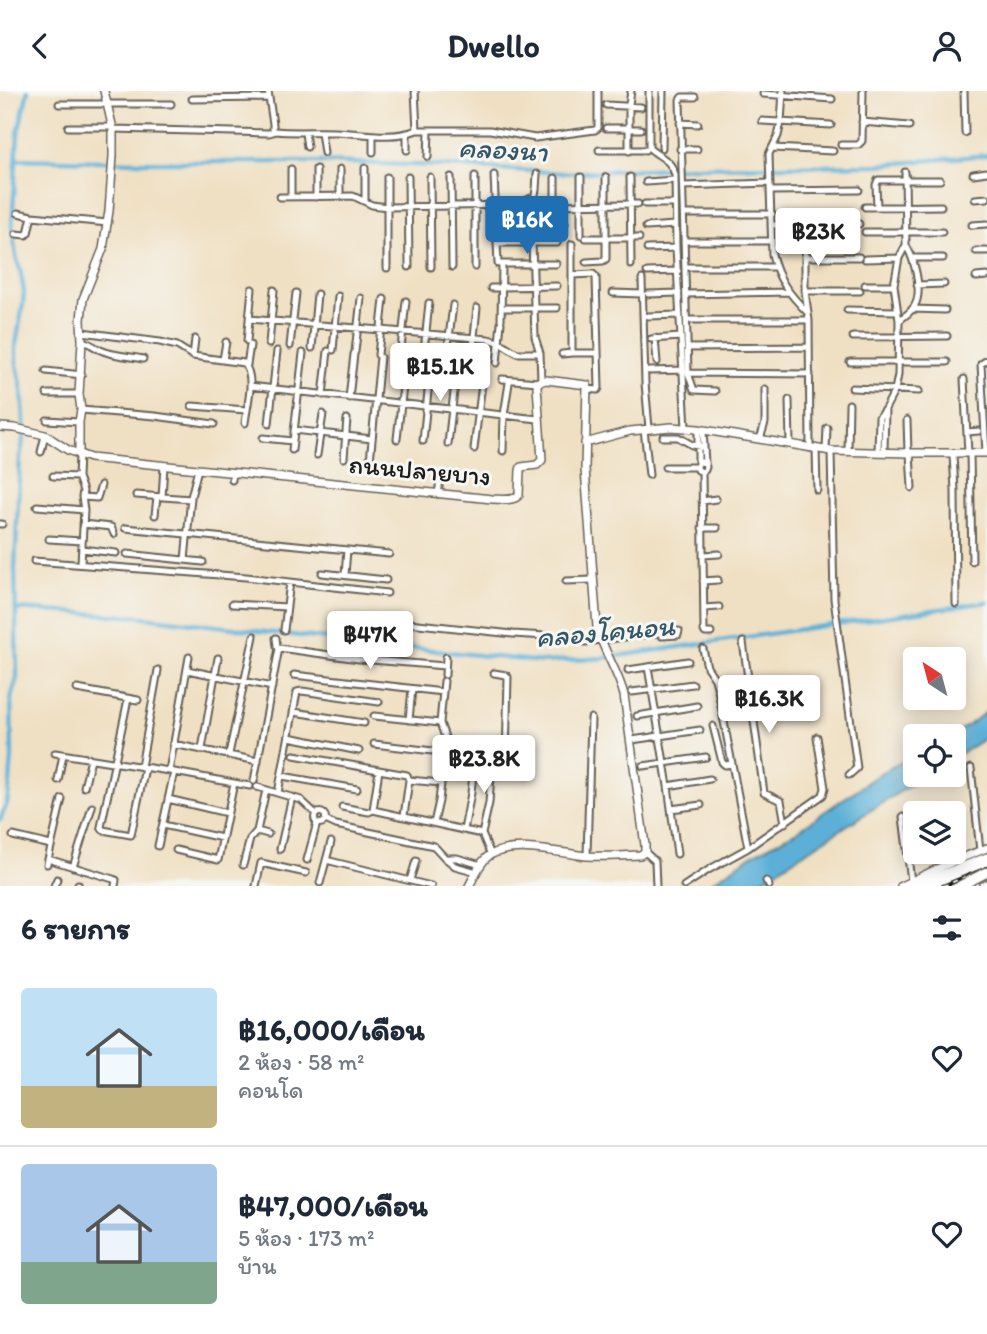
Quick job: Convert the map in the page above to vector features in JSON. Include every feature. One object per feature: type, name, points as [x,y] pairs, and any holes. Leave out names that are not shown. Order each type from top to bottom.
[{"type":"highway","points":[[913,884],[985,852]]},
{"type":"highway","points":[[933,886],[987,865]]},
{"type":"highway","points":[[960,886],[987,872]]},
{"type":"street","points":[[81,563],[83,491],[78,477],[81,320],[83,299],[103,249],[113,156],[113,128],[104,91]]},
{"type":"street","points":[[415,91],[417,130]]},
{"type":"street","points":[[68,127],[373,135],[417,130],[491,129],[534,138],[595,130],[598,125],[597,91]]},
{"type":"street","points":[[629,151],[631,91]]},
{"type":"street","points":[[649,91],[649,148],[672,166],[675,180],[676,248],[687,320],[685,372],[694,390],[715,391]]},
{"type":"street","points":[[662,148],[663,91]]},
{"type":"street","points":[[841,145],[861,143],[863,91]]},
{"type":"street","points":[[964,91],[965,133]]},
{"type":"street","points":[[783,93],[781,122],[771,151],[769,181],[774,267],[788,292],[808,316]]},
{"type":"street","points":[[763,94],[783,93],[832,99]]},
{"type":"street","points":[[192,99],[268,95],[273,132]]},
{"type":"street","points":[[686,428],[680,315],[685,267],[680,98],[695,97]]},
{"type":"street","points":[[58,104],[172,104]]},
{"type":"street","points":[[606,105],[641,107]]},
{"type":"street","points":[[762,121],[831,125]]},
{"type":"street","points":[[862,122],[909,126]]},
{"type":"street","points":[[662,123],[670,123]]},
{"type":"street","points":[[680,123],[698,124]]},
{"type":"street","points":[[606,128],[641,129]]},
{"type":"street","points":[[428,157],[429,131]]},
{"type":"street","points":[[305,132],[307,147]]},
{"type":"street","points":[[321,132],[324,153]]},
{"type":"street","points":[[407,133],[407,150]]},
{"type":"street","points":[[373,135],[373,152]]},
{"type":"street","points":[[680,149],[697,149]]},
{"type":"street","points":[[599,150],[645,151]]},
{"type":"street","points":[[771,151],[833,151]]},
{"type":"street","points":[[365,168],[365,201]]},
{"type":"street","points":[[291,169],[291,197]]},
{"type":"street","points":[[316,169],[316,197]]},
{"type":"street","points":[[340,169],[340,196]]},
{"type":"street","points":[[881,452],[879,417],[895,390],[898,375],[899,321],[894,285],[899,258],[905,244],[905,172]]},
{"type":"street","points":[[973,174],[987,172]]},
{"type":"street","points":[[531,211],[536,209],[537,174]]},
{"type":"street","points":[[494,175],[497,263],[556,264]]},
{"type":"street","points":[[475,176],[475,267]]},
{"type":"street","points":[[387,177],[387,268]]},
{"type":"street","points":[[408,177],[409,267]]},
{"type":"street","points":[[430,177],[431,267]]},
{"type":"street","points":[[452,177],[452,267]]},
{"type":"street","points":[[581,177],[584,237],[639,238]]},
{"type":"street","points":[[586,262],[605,261],[606,177]]},
{"type":"street","points":[[630,177],[631,265]]},
{"type":"street","points":[[555,178],[555,205]]},
{"type":"street","points":[[646,182],[675,180]]},
{"type":"street","points":[[877,207],[878,180],[940,180]]},
{"type":"street","points":[[683,186],[769,181]]},
{"type":"street","points":[[770,191],[859,190]]},
{"type":"street","points":[[280,197],[353,196],[376,207],[525,205]]},
{"type":"street","points":[[975,199],[987,198]]},
{"type":"street","points":[[525,205],[527,200],[555,205],[675,204]]},
{"type":"street","points":[[525,205],[531,211],[532,222],[535,337],[540,353],[539,381]]},
{"type":"street","points":[[865,207],[941,206]]},
{"type":"street","points":[[18,213],[107,223]]},
{"type":"street","points":[[684,214],[772,213]]},
{"type":"street","points":[[16,234],[27,235],[32,216]]},
{"type":"street","points":[[496,223],[565,223]]},
{"type":"street","points":[[808,224],[805,294],[817,490]]},
{"type":"street","points":[[771,225],[859,224]]},
{"type":"street","points":[[972,225],[987,224]]},
{"type":"street","points":[[646,227],[675,225]]},
{"type":"street","points":[[865,232],[942,232]]},
{"type":"street","points":[[684,241],[771,240]]},
{"type":"street","points":[[496,243],[557,243]]},
{"type":"street","points":[[572,244],[572,353]]},
{"type":"street","points":[[899,321],[917,303],[916,268],[905,244]]},
{"type":"street","points":[[647,249],[676,248]]},
{"type":"street","points":[[976,251],[987,251]]},
{"type":"street","points":[[805,257],[899,258]]},
{"type":"street","points":[[913,258],[943,258]]},
{"type":"street","points":[[497,363],[502,308],[502,265]]},
{"type":"street","points":[[685,267],[774,267]]},
{"type":"street","points":[[647,272],[678,271]]},
{"type":"street","points":[[573,275],[593,274],[596,277],[599,389],[587,389]]},
{"type":"street","points":[[976,277],[987,276]]},
{"type":"street","points":[[642,279],[645,294],[649,475]]},
{"type":"street","points":[[917,285],[944,284]]},
{"type":"street","points":[[865,285],[894,285]]},
{"type":"street","points":[[491,288],[557,286]]},
{"type":"street","points":[[245,423],[250,386],[247,365],[252,289]]},
{"type":"street","points":[[269,344],[274,290]]},
{"type":"street","points":[[795,299],[805,294],[860,291]]},
{"type":"street","points":[[613,293],[788,292]]},
{"type":"street","points":[[290,346],[296,293]]},
{"type":"street","points":[[312,348],[317,294]]},
{"type":"street","points":[[323,395],[336,327],[338,296]]},
{"type":"street","points":[[349,398],[361,298]]},
{"type":"street","points":[[370,461],[384,299]]},
{"type":"street","points":[[397,439],[406,301]]},
{"type":"street","points":[[423,360],[429,303]]},
{"type":"street","points":[[446,362],[453,305]]},
{"type":"street","points":[[502,308],[556,308]]},
{"type":"street","points":[[471,365],[477,309]]},
{"type":"street","points":[[912,309],[946,310]]},
{"type":"street","points":[[847,310],[897,311]]},
{"type":"street","points":[[648,316],[680,315]]},
{"type":"street","points":[[687,320],[808,316]]},
{"type":"street","points":[[249,319],[474,338],[499,342],[517,353],[540,353]]},
{"type":"street","points":[[82,332],[160,342],[177,346],[193,356],[247,365]]},
{"type":"street","points":[[853,337],[947,336]]},
{"type":"street","points":[[657,362],[653,339],[681,337]]},
{"type":"street","points":[[193,356],[195,339]]},
{"type":"street","points":[[82,341],[95,345],[100,350],[143,359]]},
{"type":"street","points":[[223,360],[226,342]]},
{"type":"street","points":[[688,348],[809,347]]},
{"type":"street","points":[[269,424],[277,351]]},
{"type":"street","points":[[292,450],[303,353]]},
{"type":"street","points":[[562,354],[598,353]]},
{"type":"street","points":[[585,443],[647,428],[686,428],[828,450],[987,453],[981,364],[987,360]]},
{"type":"street","points":[[423,441],[431,361]]},
{"type":"street","points":[[850,362],[947,362]]},
{"type":"street","points":[[448,445],[457,365]]},
{"type":"street","points":[[474,449],[484,367]]},
{"type":"street","points":[[47,371],[82,375]]},
{"type":"street","points":[[649,371],[810,374]]},
{"type":"street","points":[[502,379],[587,385],[585,443],[593,580],[600,639],[622,687],[632,740],[645,852],[655,861],[656,886]]},
{"type":"street","points":[[964,379],[972,561]]},
{"type":"street","name":"ถนนปลายบาง","points":[[0,427],[45,435],[68,450],[90,459],[198,469],[232,476],[511,499],[519,495],[521,467],[537,464],[542,460],[538,419],[539,381]]},
{"type":"street","points":[[503,451],[509,383]]},
{"type":"street","points":[[250,386],[538,419]]},
{"type":"street","points":[[852,388],[919,391]]},
{"type":"street","points":[[760,439],[765,423],[765,389]]},
{"type":"street","points":[[47,394],[79,394]]},
{"type":"street","points":[[789,401],[790,445]]},
{"type":"street","points":[[848,451],[849,404]]},
{"type":"street","points":[[192,406],[247,410]]},
{"type":"street","points":[[81,410],[214,424]]},
{"type":"street","points":[[317,455],[323,414]]},
{"type":"street","points":[[344,458],[347,419]]},
{"type":"street","points":[[47,420],[79,422]]},
{"type":"street","points":[[907,420],[912,488]]},
{"type":"street","points":[[827,428],[834,599],[857,768],[849,775]]},
{"type":"street","points":[[294,429],[372,439]]},
{"type":"street","points":[[700,430],[704,631],[711,633]]},
{"type":"street","points":[[967,432],[979,431]]},
{"type":"street","points":[[41,452],[45,435]]},
{"type":"street","points":[[663,437],[682,439],[701,447]]},
{"type":"street","points":[[263,438],[293,441]]},
{"type":"street","points":[[953,454],[956,604]]},
{"type":"street","points":[[155,515],[164,466]]},
{"type":"street","points":[[665,467],[700,466]]},
{"type":"street","points":[[185,560],[191,499],[198,469]]},
{"type":"street","points":[[53,476],[78,477]]},
{"type":"street","points":[[438,493],[440,480]]},
{"type":"street","points":[[82,497],[97,498],[100,485]]},
{"type":"street","points":[[136,495],[191,499]]},
{"type":"street","points":[[702,501],[716,499]]},
{"type":"street","points":[[37,506],[83,510]]},
{"type":"street","points":[[83,524],[111,527],[114,534]]},
{"type":"street","points":[[702,529],[717,528]]},
{"type":"street","points":[[125,529],[388,554]]},
{"type":"street","points":[[49,539],[82,541]]},
{"type":"street","points":[[82,549],[116,553]]},
{"type":"street","points":[[345,575],[347,550]]},
{"type":"street","points":[[127,554],[203,562]]},
{"type":"street","points":[[703,555],[719,554]]},
{"type":"street","points":[[34,561],[81,563],[387,593]]},
{"type":"street","points":[[322,573],[386,580]]},
{"type":"street","points":[[566,581],[593,580]]},
{"type":"street","points":[[703,581],[718,580]]},
{"type":"street","points":[[284,630],[290,582]]},
{"type":"street","points":[[232,604],[287,607]]},
{"type":"street","points":[[704,608],[719,607]]},
{"type":"street","points":[[380,620],[552,636],[585,642],[659,633],[662,636],[678,635],[679,631]]},
{"type":"street","points":[[229,754],[254,636]]},
{"type":"street","points":[[253,785],[279,648],[276,638]]},
{"type":"street","points":[[743,642],[764,793],[781,801],[785,823]]},
{"type":"street","points":[[279,648],[359,659],[446,666]]},
{"type":"street","points":[[703,649],[705,662],[718,690],[748,848]]},
{"type":"street","points":[[158,846],[169,799],[173,744],[189,657]]},
{"type":"street","points":[[433,823],[445,753],[446,740],[440,723],[446,657]]},
{"type":"street","points":[[202,750],[218,658]]},
{"type":"street","points":[[628,670],[688,661]]},
{"type":"street","points":[[695,664],[705,662]]},
{"type":"street","points":[[648,667],[677,854]]},
{"type":"street","points":[[128,699],[101,827],[103,830],[129,836],[132,833],[159,670]]},
{"type":"street","points":[[187,670],[272,687]]},
{"type":"street","points":[[374,744],[505,759],[508,677],[494,673]]},
{"type":"street","points":[[294,675],[443,692]]},
{"type":"street","points":[[632,692],[692,684]]},
{"type":"street","points":[[718,690],[743,686]]},
{"type":"street","points":[[77,689],[138,700]]},
{"type":"street","points":[[409,720],[411,689]]},
{"type":"street","points":[[278,793],[296,694],[299,691],[379,702]]},
{"type":"street","points":[[637,716],[697,706]]},
{"type":"street","points":[[294,712],[365,723]]},
{"type":"street","points":[[374,716],[440,723]]},
{"type":"street","points":[[587,856],[591,718]]},
{"type":"street","points":[[713,726],[723,762],[725,765],[733,764]]},
{"type":"street","points":[[632,740],[700,730]]},
{"type":"street","points":[[289,737],[359,751]]},
{"type":"street","points":[[684,886],[748,848],[824,792],[817,737]]},
{"type":"street","points":[[173,744],[258,761]]},
{"type":"street","points":[[55,753],[253,785],[301,800],[316,814]]},
{"type":"street","points":[[58,780],[63,755]]},
{"type":"street","points":[[294,755],[407,775],[409,780],[404,816]]},
{"type":"street","points":[[464,830],[475,756]]},
{"type":"street","points":[[643,766],[706,757]]},
{"type":"street","points":[[491,855],[482,834],[489,803],[492,758]]},
{"type":"street","points":[[84,787],[91,759]]},
{"type":"street","points":[[971,768],[985,852]]},
{"type":"street","points":[[373,810],[379,770]]},
{"type":"street","points":[[282,776],[357,789]]},
{"type":"street","points":[[668,786],[710,779]]},
{"type":"street","points":[[409,780],[441,783]]},
{"type":"street","points":[[176,851],[218,860],[234,783]]},
{"type":"street","points":[[243,865],[250,838],[257,831],[267,790]]},
{"type":"street","points":[[280,849],[292,797]]},
{"type":"street","points":[[62,799],[47,861],[116,880],[115,886]]},
{"type":"street","points":[[169,799],[228,813]]},
{"type":"street","points":[[671,809],[701,805]]},
{"type":"street","points":[[73,867],[92,807]]},
{"type":"street","points":[[342,807],[369,812],[373,810],[482,834]]},
{"type":"street","points":[[316,814],[323,813],[325,820]]},
{"type":"street","points":[[307,860],[317,823],[314,817],[316,814]]},
{"type":"street","points":[[317,823],[323,823],[325,820]]},
{"type":"street","points":[[325,820],[336,825],[434,846],[455,866],[479,868]]},
{"type":"street","points":[[163,825],[222,838]]},
{"type":"street","points":[[257,831],[268,834]]},
{"type":"street","points":[[13,836],[51,845]]},
{"type":"street","points":[[320,883],[331,842]]},
{"type":"street","points":[[469,886],[479,868],[491,855],[514,850],[530,849],[587,856],[640,855],[645,852]]},
{"type":"street","points":[[326,860],[432,886]]},
{"type":"street","points":[[410,880],[416,861]]},
{"type":"street","points":[[256,886],[261,863],[306,873]]},
{"type":"street","points":[[901,886],[913,884],[910,864]]},
{"type":"street","points":[[54,886],[57,879]]},
{"type":"water","points":[[987,711],[987,737],[966,750],[966,726]]},
{"type":"water","points":[[903,761],[903,787],[907,787],[752,886],[706,886],[752,855],[797,831],[882,772]]},
{"type":"waterway","points":[[0,820],[7,803],[10,782],[11,698],[17,678],[15,568],[24,421],[16,344],[24,292],[12,225],[18,133],[28,91]]},
{"type":"waterway","name":"คลองนา","points":[[17,159],[320,162],[564,173],[695,167],[878,165],[987,155]]},
{"type":"waterway","name":"คลองโคนอน","points":[[16,609],[145,617],[543,662],[604,658],[987,602]]},
{"type":"railway","points":[[943,886],[987,868]]}]
